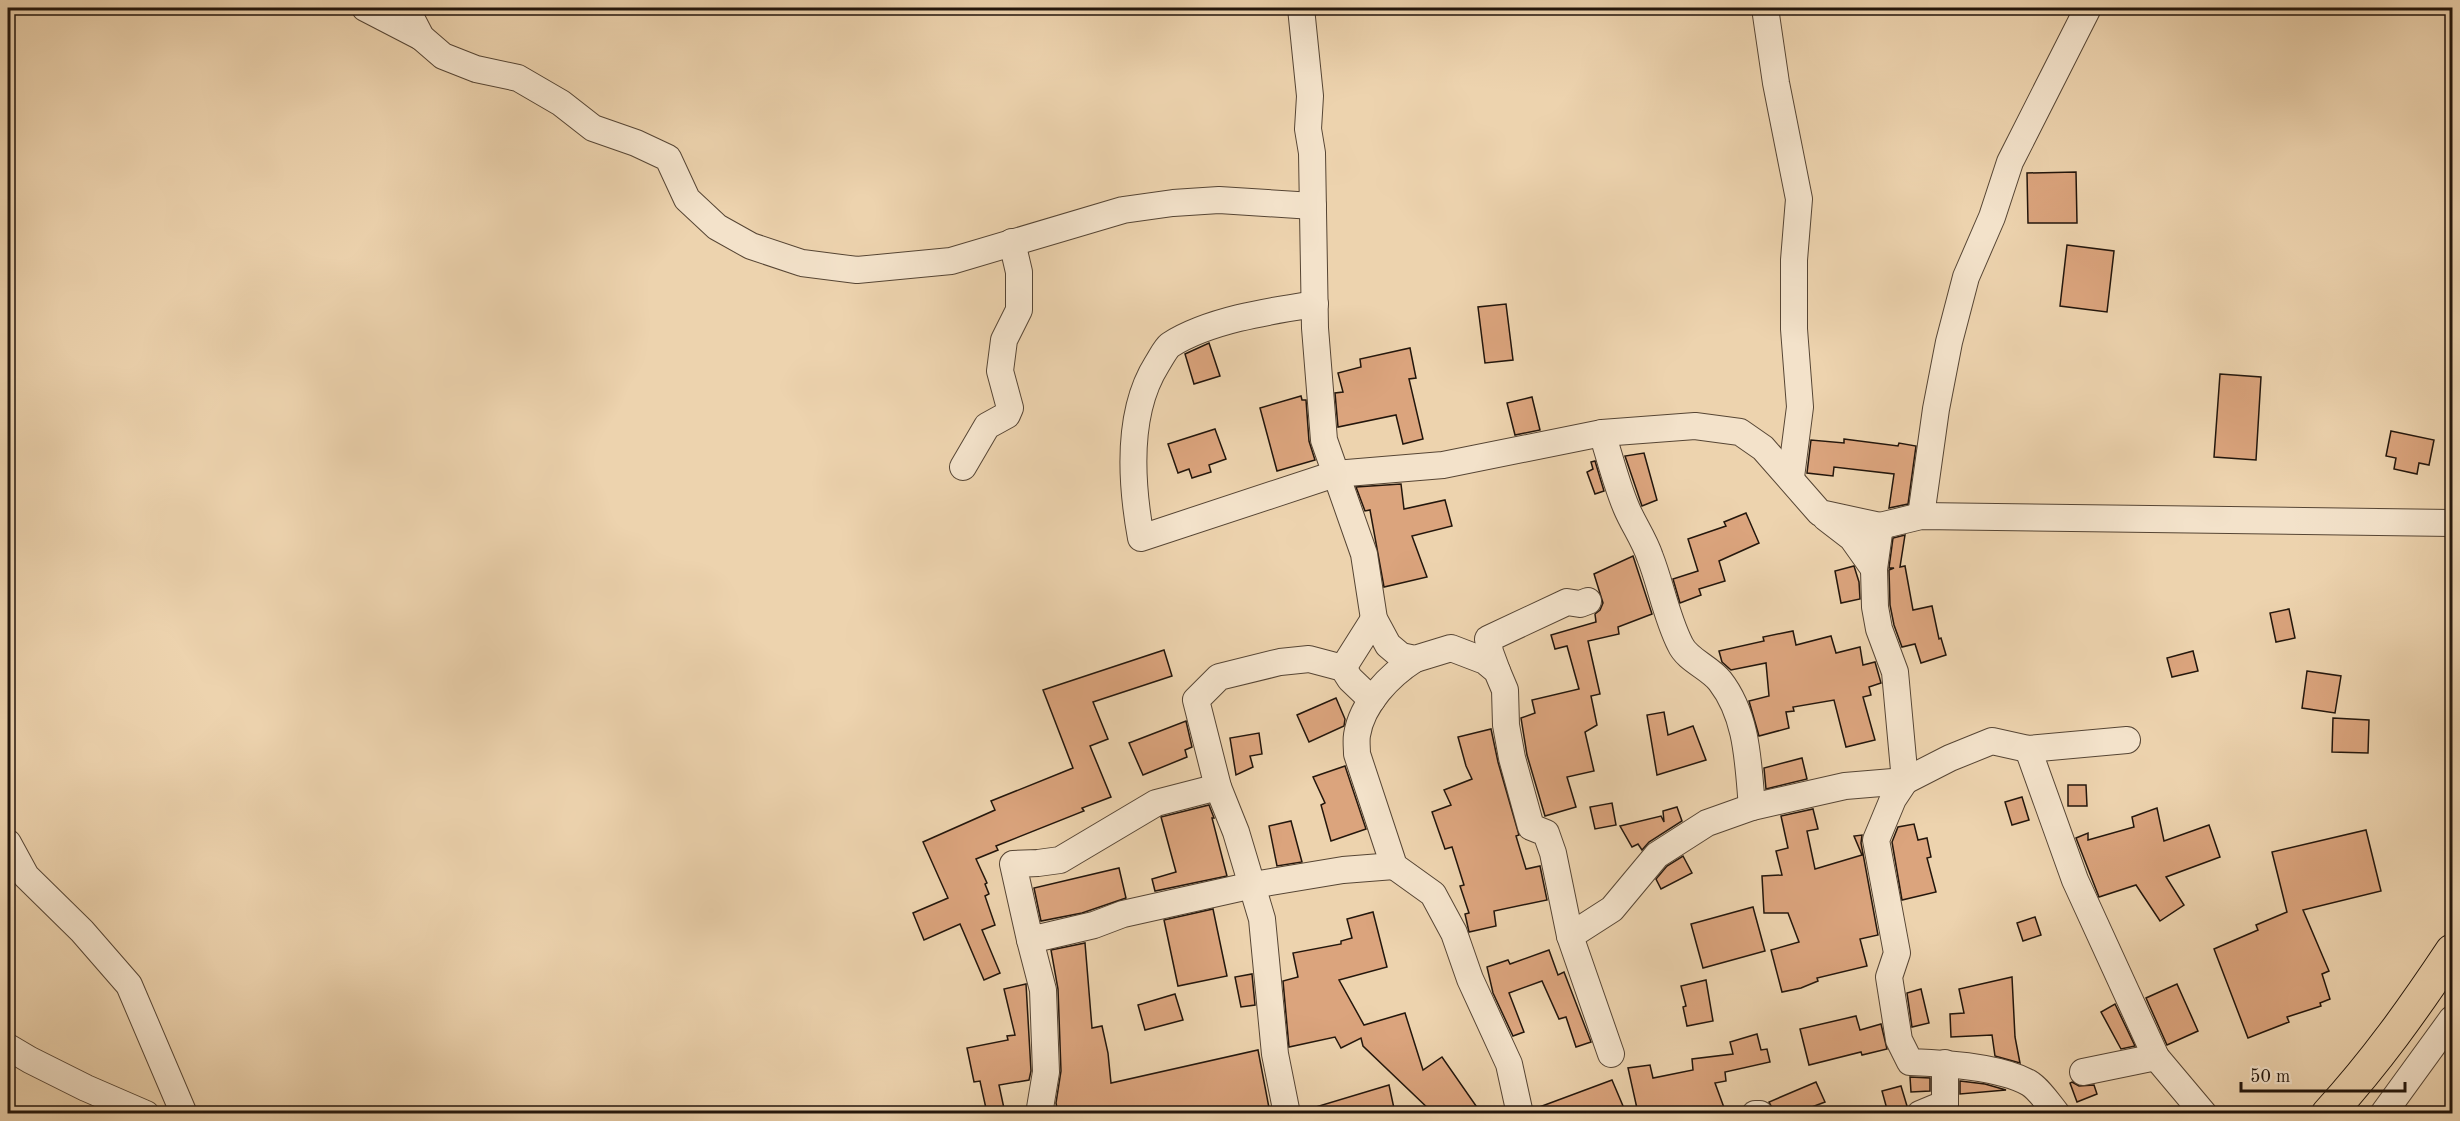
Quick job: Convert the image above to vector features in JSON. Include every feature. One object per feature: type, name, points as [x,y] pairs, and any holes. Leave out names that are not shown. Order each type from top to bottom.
[{"type":"highway","points":[[2328,1113],[2361,1078],[2412,1011],[2452,951]]},
{"type":"street","points":[[365,8],[421,37],[443,56],[476,69],[518,78],[561,103],[593,128],[636,142],[668,158],[687,199],[717,227],[751,246],[802,262],[857,270],[951,261],[1123,210],[1173,203],[1219,200],[1313,206]]},
{"type":"street","points":[[406,8],[421,37]]},
{"type":"street","points":[[1301,8],[1310,96],[1308,129],[1312,153],[1315,328],[1324,440],[1364,554],[1374,619],[1388,645],[1401,656],[1416,659]]},
{"type":"street","points":[[1765,8],[1776,83],[1798,199],[1794,260],[1794,328],[1800,407],[1791,477]]},
{"type":"street","points":[[1921,516],[1938,398],[1949,342],[1966,277],[1992,217],[2010,162],[2088,8]]},
{"type":"street","points":[[963,467],[987,426],[1007,415],[1010,408],[1000,371],[1004,340],[1019,310],[1019,272],[1012,242]]},
{"type":"street","points":[[1315,304],[1264,312],[1211,326],[1168,346],[1152,373],[1138,415],[1135,438],[1134,503],[1141,538],[1335,474],[1443,465],[1602,433],[1695,426],[1740,432],[1763,448],[1791,477],[1820,513],[1851,538],[1875,569]]},
{"type":"street","points":[[1602,433],[1618,486],[1645,543],[1670,622],[1681,648],[1707,667],[1720,681],[1741,722],[1748,754],[1752,807]]},
{"type":"street","points":[[1820,513],[1880,526],[1921,516],[2452,523]]},
{"type":"street","points":[[1880,526],[1875,569],[1875,607],[1879,629],[1894,672],[1905,782],[1893,799],[1876,840],[1897,953],[1889,977],[1899,1040],[1910,1062],[1945,1063],[2005,1074],[2030,1083],[2057,1113]]},
{"type":"street","points":[[1588,601],[1580,604],[1567,602],[1488,639],[1490,652],[1505,690],[1506,725],[1531,827],[1546,833],[1570,936],[1611,1054]]},
{"type":"street","points":[[1343,669],[1374,619]]},
{"type":"street","points":[[1497,671],[1485,661],[1451,648],[1416,659],[1396,671],[1372,700],[1357,735],[1357,754],[1394,866],[1433,894],[1454,933],[1470,979],[1509,1064],[1520,1113]]},
{"type":"street","points":[[1287,1113],[1275,1054],[1262,919],[1236,832],[1218,787],[1197,700],[1219,677],[1309,659],[1343,669],[1372,700]]},
{"type":"street","points":[[1570,936],[1612,909],[1657,855],[1707,823],[1752,807],[1845,786],[1905,782],[1950,758],[1992,741],[2028,749],[2127,740]]},
{"type":"street","points":[[2028,749],[2075,880],[2156,1058],[2204,1113]]},
{"type":"street","points":[[1039,1113],[1046,1072],[1042,990],[1013,864],[1060,860],[1156,803],[1218,787]]},
{"type":"street","points":[[8,843],[26,876],[82,932],[129,985],[184,1113]]},
{"type":"street","points":[[1030,940],[1094,925],[1123,914],[1253,885],[1343,870],[1394,866]]},
{"type":"street","points":[[2383,1113],[2452,1018]]},
{"type":"street","points":[[8,1047],[86,1088],[146,1113]]},
{"type":"street","points":[[2083,1072],[2156,1058]]},
{"type":"street","points":[[1920,1113],[1945,1108],[1945,1063]]},
{"type":"building","points":[[2076,172],[2077,223],[2028,223],[2027,173]]},
{"type":"building","points":[[2067,245],[2114,251],[2107,312],[2060,306]]},
{"type":"building","points":[[1506,304],[1513,360],[1485,363],[1478,307]]},
{"type":"building","points":[[1209,343],[1220,376],[1194,384],[1185,354]]},
{"type":"building","points":[[1410,348],[1416,378],[1409,379],[1423,439],[1403,444],[1396,415],[1338,427],[1335,393],[1343,392],[1338,373],[1361,367],[1360,359]]},
{"type":"building","points":[[2220,374],[2261,377],[2256,460],[2214,457]]},
{"type":"building","points":[[1301,396],[1302,400],[1306,400],[1309,441],[1315,460],[1277,471],[1260,408]]},
{"type":"building","points":[[1532,397],[1540,430],[1515,435],[1507,403]]},
{"type":"building","points":[[1215,429],[1226,459],[1209,465],[1211,472],[1192,478],[1189,469],[1178,473],[1168,444]]},
{"type":"building","points":[[2391,431],[2434,440],[2429,465],[2419,463],[2417,474],[2394,469],[2396,458],[2386,456]]},
{"type":"building","points":[[1844,439],[1916,446],[1908,504],[1889,508],[1894,474],[1834,467],[1833,476],[1807,473],[1811,440],[1844,443]]},
{"type":"building","points":[[1644,453],[1657,500],[1642,506],[1625,456]]},
{"type":"building","points":[[1595,461],[1604,491],[1595,494],[1587,472],[1593,469],[1591,462]]},
{"type":"building","points":[[1401,484],[1404,509],[1445,500],[1452,526],[1412,536],[1427,577],[1384,587],[1370,510],[1365,511],[1356,487]]},
{"type":"building","points":[[1746,513],[1759,543],[1719,561],[1725,581],[1699,589],[1701,595],[1680,603],[1673,579],[1698,571],[1688,539],[1726,526],[1724,522]]},
{"type":"building","points":[[1905,535],[1900,567],[1905,566],[1913,610],[1932,606],[1939,639],[1941,638],[1946,655],[1921,663],[1915,644],[1902,647],[1890,605],[1889,570],[1894,568],[1889,568],[1893,538]]},
{"type":"building","points":[[1633,556],[1652,614],[1618,627],[1619,634],[1588,641],[1600,694],[1591,696],[1597,725],[1585,732],[1594,771],[1567,777],[1576,807],[1545,816],[1527,755],[1521,718],[1535,713],[1532,700],[1579,689],[1567,646],[1555,649],[1551,635],[1596,622],[1595,614],[1603,603],[1594,574]]},
{"type":"building","points":[[1854,566],[1859,582],[1860,599],[1841,603],[1835,571]]},
{"type":"building","points":[[2289,609],[2295,638],[2276,642],[2270,613]]},
{"type":"building","points":[[1793,631],[1796,645],[1831,636],[1836,653],[1860,647],[1863,665],[1875,662],[1881,683],[1869,687],[1871,695],[1863,697],[1875,740],[1846,747],[1834,700],[1793,707],[1794,711],[1786,712],[1789,728],[1759,736],[1749,701],[1769,696],[1766,663],[1731,670],[1722,662],[1719,651],[1764,641],[1763,637]]},
{"type":"building","points":[[1164,650],[1172,676],[1093,702],[1108,739],[1090,746],[1111,797],[1082,808],[1084,811],[996,846],[998,850],[976,859],[987,883],[985,884],[989,894],[985,896],[995,925],[982,930],[1000,973],[984,980],[960,924],[924,940],[913,913],[948,898],[923,842],[995,810],[991,801],[1073,768],[1043,690]]},
{"type":"building","points":[[2193,651],[2198,671],[2172,677],[2167,658]]},
{"type":"building","points":[[2307,671],[2341,676],[2335,713],[2302,708]]},
{"type":"building","points":[[1336,698],[1345,719],[1344,726],[1309,742],[1297,715]]},
{"type":"building","points":[[1664,712],[1668,735],[1693,726],[1706,760],[1657,775],[1647,715]]},
{"type":"building","points":[[2333,718],[2369,720],[2368,753],[2332,752]]},
{"type":"building","points":[[1186,721],[1192,747],[1185,750],[1187,757],[1143,775],[1129,743]]},
{"type":"building","points":[[1491,729],[1526,869],[1540,866],[1547,900],[1494,911],[1496,926],[1469,932],[1465,914],[1469,913],[1460,886],[1464,885],[1452,847],[1445,849],[1432,812],[1451,805],[1444,790],[1472,779],[1458,737]]},
{"type":"building","points":[[1259,733],[1262,754],[1250,756],[1253,767],[1236,775],[1230,738]]},
{"type":"building","points":[[1802,758],[1807,779],[1766,789],[1764,768]]},
{"type":"building","points":[[1345,766],[1366,829],[1331,841],[1321,805],[1325,803],[1313,777]]},
{"type":"building","points":[[2068,785],[2086,785],[2087,806],[2068,806]]},
{"type":"building","points":[[2022,797],[2029,820],[2012,825],[2005,802]]},
{"type":"building","points":[[1612,803],[1616,825],[1595,829],[1590,807]]},
{"type":"building","points":[[1209,805],[1227,876],[1155,891],[1152,879],[1176,872],[1161,817]]},
{"type":"building","points":[[1677,807],[1682,821],[1649,842],[1642,850],[1638,844],[1632,847],[1620,826],[1661,816],[1664,822],[1663,811]]},
{"type":"building","points":[[2157,808],[2164,841],[2209,825],[2220,857],[2166,877],[2184,905],[2160,921],[2136,885],[2099,897],[2076,838],[2088,833],[2088,840],[2134,827],[2132,817]]},
{"type":"building","points":[[1813,809],[1818,829],[1807,831],[1815,869],[1862,855],[1854,836],[1862,835],[1861,843],[1878,935],[1860,939],[1867,966],[1817,978],[1818,981],[1801,988],[1782,992],[1771,950],[1799,942],[1788,913],[1764,913],[1762,876],[1782,875],[1776,851],[1788,848],[1781,816]]},
{"type":"building","points":[[1291,821],[1302,862],[1277,866],[1269,826]]},
{"type":"building","points":[[1914,824],[1918,840],[1927,838],[1931,857],[1927,858],[1936,892],[1902,900],[1892,842],[1898,827]]},
{"type":"building","points":[[2366,830],[2381,891],[2303,910],[2329,971],[2322,974],[2330,999],[2320,1003],[2321,1006],[2287,1017],[2289,1022],[2248,1038],[2214,949],[2258,930],[2256,925],[2287,912],[2272,852]]},
{"type":"building","points":[[1683,856],[1692,873],[1661,889],[1656,879],[1667,866]]},
{"type":"building","points":[[1119,868],[1126,898],[1082,913],[1041,921],[1034,888]]},
{"type":"building","points":[[1753,907],[1765,951],[1703,968],[1691,924]]},
{"type":"building","points":[[1213,909],[1227,976],[1178,986],[1164,920]]},
{"type":"building","points":[[1373,912],[1387,967],[1339,980],[1364,1025],[1405,1013],[1423,1070],[1442,1057],[1481,1113],[1433,1113],[1363,1046],[1361,1038],[1341,1048],[1335,1037],[1289,1047],[1283,981],[1298,977],[1293,953],[1341,944],[1341,941],[1352,938],[1347,919]]},
{"type":"building","points":[[2035,917],[2041,935],[2023,941],[2017,923]]},
{"type":"building","points":[[1085,943],[1092,1028],[1102,1026],[1111,1083],[1258,1050],[1270,1113],[1058,1113],[1056,1103],[1061,1071],[1058,989],[1051,950]]},
{"type":"building","points":[[1549,950],[1558,975],[1564,972],[1591,1042],[1576,1047],[1566,1017],[1559,1019],[1542,981],[1509,993],[1524,1032],[1513,1036],[1493,993],[1487,967],[1508,960],[1510,964]]},
{"type":"building","points":[[1252,974],[1255,1005],[1241,1007],[1235,977]]},
{"type":"building","points":[[2012,977],[2015,1037],[2020,1063],[1995,1056],[1992,1035],[1951,1037],[1950,1014],[1964,1013],[1959,989]]},
{"type":"building","points":[[1706,980],[1713,1021],[1687,1026],[1683,1007],[1686,1006],[1681,986]]},
{"type":"building","points":[[1026,984],[1031,1071],[1029,1080],[999,1085],[1005,1113],[987,1113],[980,1081],[974,1082],[967,1048],[1008,1040],[1007,1036],[1015,1035],[1004,989]]},
{"type":"building","points":[[2177,984],[2198,1031],[2167,1045],[2146,998]]},
{"type":"building","points":[[1921,989],[1929,1023],[1912,1027],[1907,993]]},
{"type":"building","points":[[1175,994],[1183,1020],[1145,1030],[1138,1005]]},
{"type":"building","points":[[2115,1004],[2135,1046],[2121,1049],[2101,1012]]},
{"type":"building","points":[[1856,1016],[1860,1030],[1881,1024],[1887,1049],[1862,1055],[1861,1052],[1809,1065],[1800,1029]]},
{"type":"building","points":[[1757,1034],[1761,1050],[1767,1049],[1770,1062],[1725,1072],[1726,1081],[1715,1083],[1726,1113],[1701,1113],[1699,1108],[1678,1113],[1638,1113],[1628,1068],[1650,1065],[1653,1078],[1693,1070],[1692,1059],[1733,1054],[1730,1042]]},
{"type":"building","points":[[1910,1077],[1930,1078],[1930,1091],[1911,1092]]},
{"type":"building","points":[[1612,1080],[1626,1113],[1535,1113],[1534,1109]]},
{"type":"building","points":[[1960,1081],[1985,1084],[2006,1090],[1960,1094]]},
{"type":"building","points":[[1816,1082],[1825,1102],[1796,1113],[1775,1113],[1769,1102]]},
{"type":"building","points":[[2070,1083],[2079,1086],[2094,1085],[2097,1094],[2077,1102]]},
{"type":"building","points":[[1389,1085],[1395,1113],[1309,1113],[1309,1109]]},
{"type":"building","points":[[1901,1086],[1907,1106],[1905,1111],[1888,1113],[1882,1091]]}]
